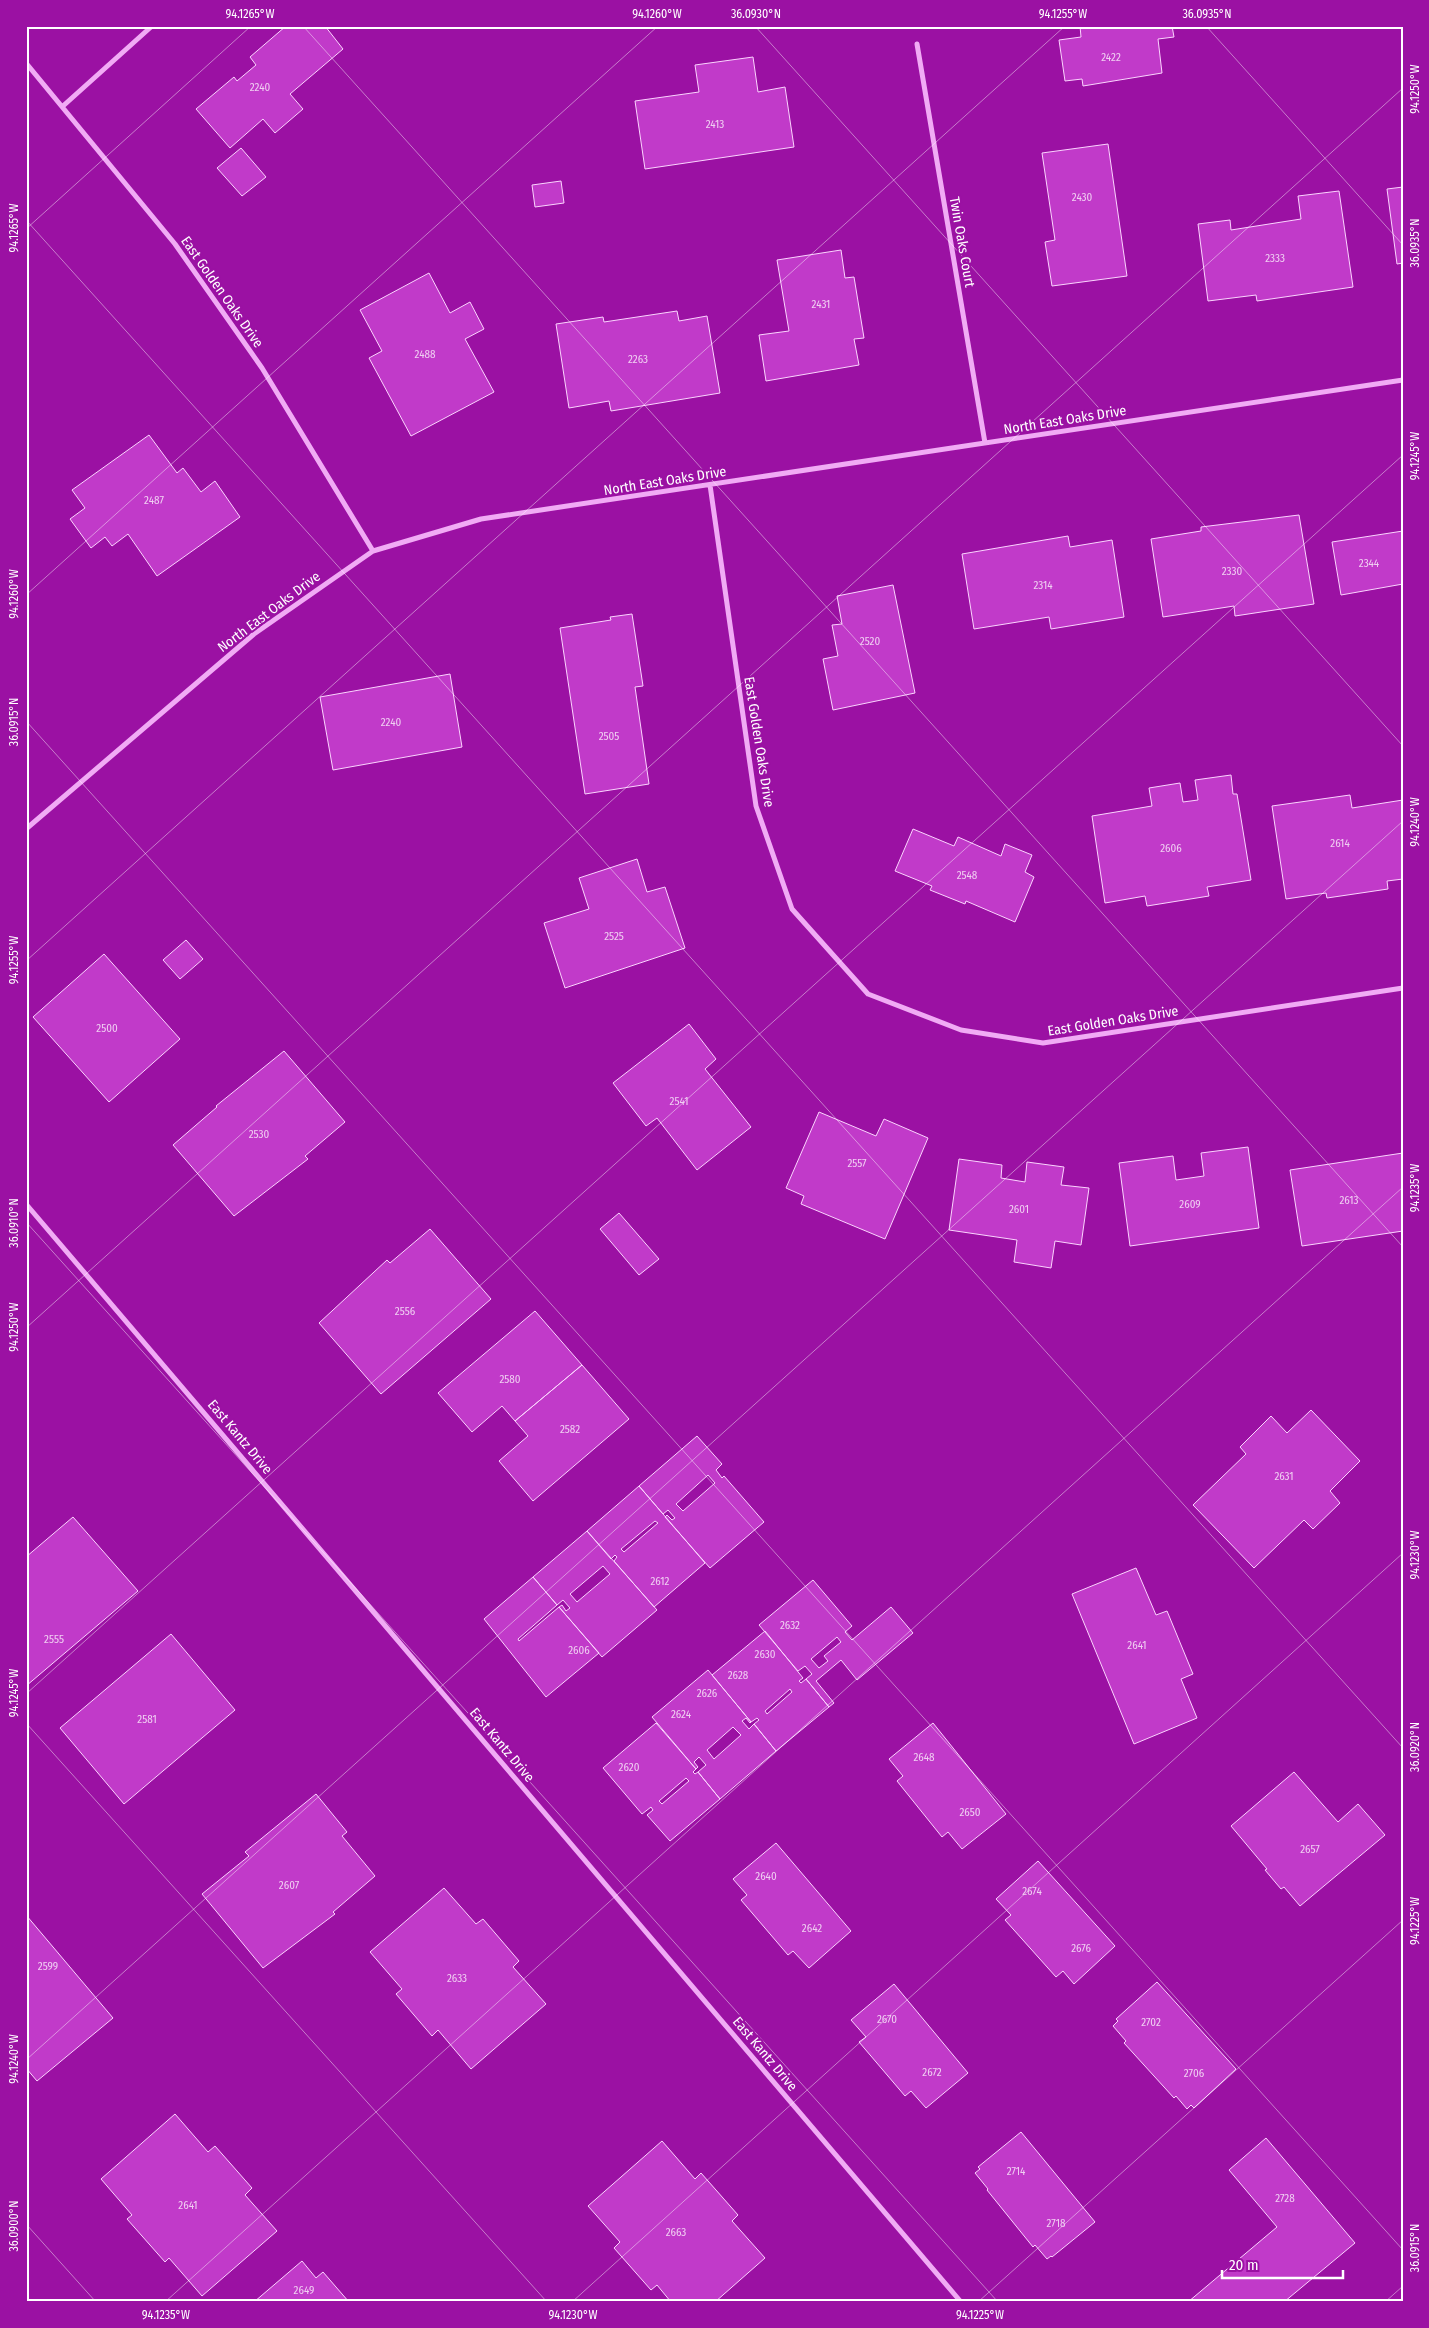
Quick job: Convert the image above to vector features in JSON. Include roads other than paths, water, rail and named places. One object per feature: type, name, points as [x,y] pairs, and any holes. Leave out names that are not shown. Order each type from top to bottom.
[{"type":"street","points":[[63,106],[152,26]]},
{"type":"street","name":"Twin Oaks Court","points":[[917,44],[985,443]]},
{"type":"street","name":"East Golden Oaks Drive","points":[[26,63],[175,244],[256,360],[373,551]]},
{"type":"street","name":"North East Oaks Drive","points":[[26,829],[254,634],[373,551],[481,519],[1403,380]]},
{"type":"street","name":"East Golden Oaks Drive","points":[[710,485],[756,806],[792,909],[868,994],[961,1030],[1043,1043],[1403,988]]},
{"type":"street","name":"East Kantz Drive","points":[[26,1204],[961,2302]]}]
